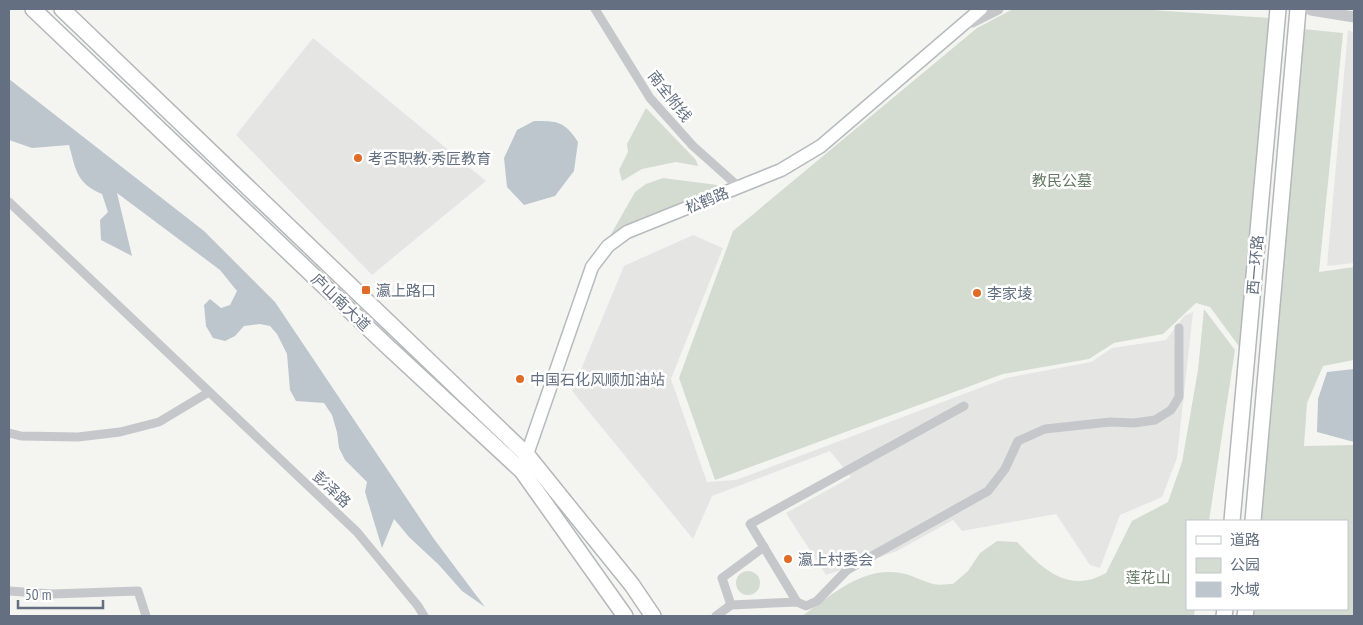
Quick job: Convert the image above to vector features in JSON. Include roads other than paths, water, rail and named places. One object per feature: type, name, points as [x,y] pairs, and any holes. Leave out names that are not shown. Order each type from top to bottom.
[{"type":"highway","name":"庐山南大道","points":[[33,9],[386,345],[522,470],[626,616]]},
{"type":"highway","name":"庐山南大道","points":[[62,9],[527,455],[632,585],[653,616]]},
{"type":"highway","name":"西一环路","points":[[1232,520],[1278,9]]},
{"type":"highway","name":"西一环路","points":[[1253,520],[1304,9]]},
{"type":"main road","points":[[951,34],[980,9]]},
{"type":"main road","name":"松鹤路","points":[[522,470],[592,267],[608,246],[626,232],[781,170],[822,146],[951,34]]},
{"type":"street","name":"南全附线","points":[[594,9],[650,98],[693,146],[739,187]]},
{"type":"street","name":"松鹤路","points":[[951,34],[982,15],[998,9]]},
{"type":"street","points":[[1304,9],[1335,11],[1354,17]]},
{"type":"street","name":"彭泽路","points":[[9,202],[357,532],[418,606],[424,616]]},
{"type":"street","points":[[716,616],[731,605],[797,602],[806,606],[817,601],[847,570],[988,491],[1004,469],[1018,441],[1045,429],[1110,422],[1134,423],[1154,420],[1171,410],[1179,398],[1179,328]]},
{"type":"street","points":[[9,433],[22,436],[78,437],[120,432],[159,422],[209,392]]},
{"type":"street","points":[[797,602],[750,524],[964,406]]},
{"type":"street","points":[[731,605],[722,578],[764,547]]},
{"type":"street","points":[[9,591],[52,594],[138,590],[146,616]]},
{"type":"water","points":[[9,79],[204,231],[275,302],[434,539],[485,607],[462,591],[394,519],[382,548],[365,492],[367,482],[345,460],[339,448],[332,415],[324,403],[296,401],[290,390],[287,354],[277,334],[270,326],[260,324],[244,326],[235,336],[225,341],[213,338],[206,326],[204,305],[210,299],[221,308],[230,305],[237,291],[220,270],[117,193],[132,256],[101,240],[100,220],[108,212],[102,194],[93,190],[78,175],[69,145],[32,148],[9,140]]},
{"type":"water","points":[[534,121],[549,121],[560,124],[569,130],[578,142],[574,171],[555,196],[524,205],[507,187],[504,158],[517,130]]},
{"type":"water","points":[[1354,369],[1354,442],[1317,432],[1318,399],[1327,372]]},
{"type":"place","name":"考否职教·秀匠教育","points":[[358,158]]},
{"type":"place","name":"瀛上路口","points":[[366,290]]},
{"type":"place","name":"李家堎","points":[[977,293]]},
{"type":"place","name":"中国石化风顺加油站","points":[[520,379]]},
{"type":"place","name":"瀛上村委会","points":[[788,559]]},
{"type":"park label","name":"教民公墓","points":[[1062,180]]},
{"type":"park label","name":"莲花山","points":[[1148,577]]}]
